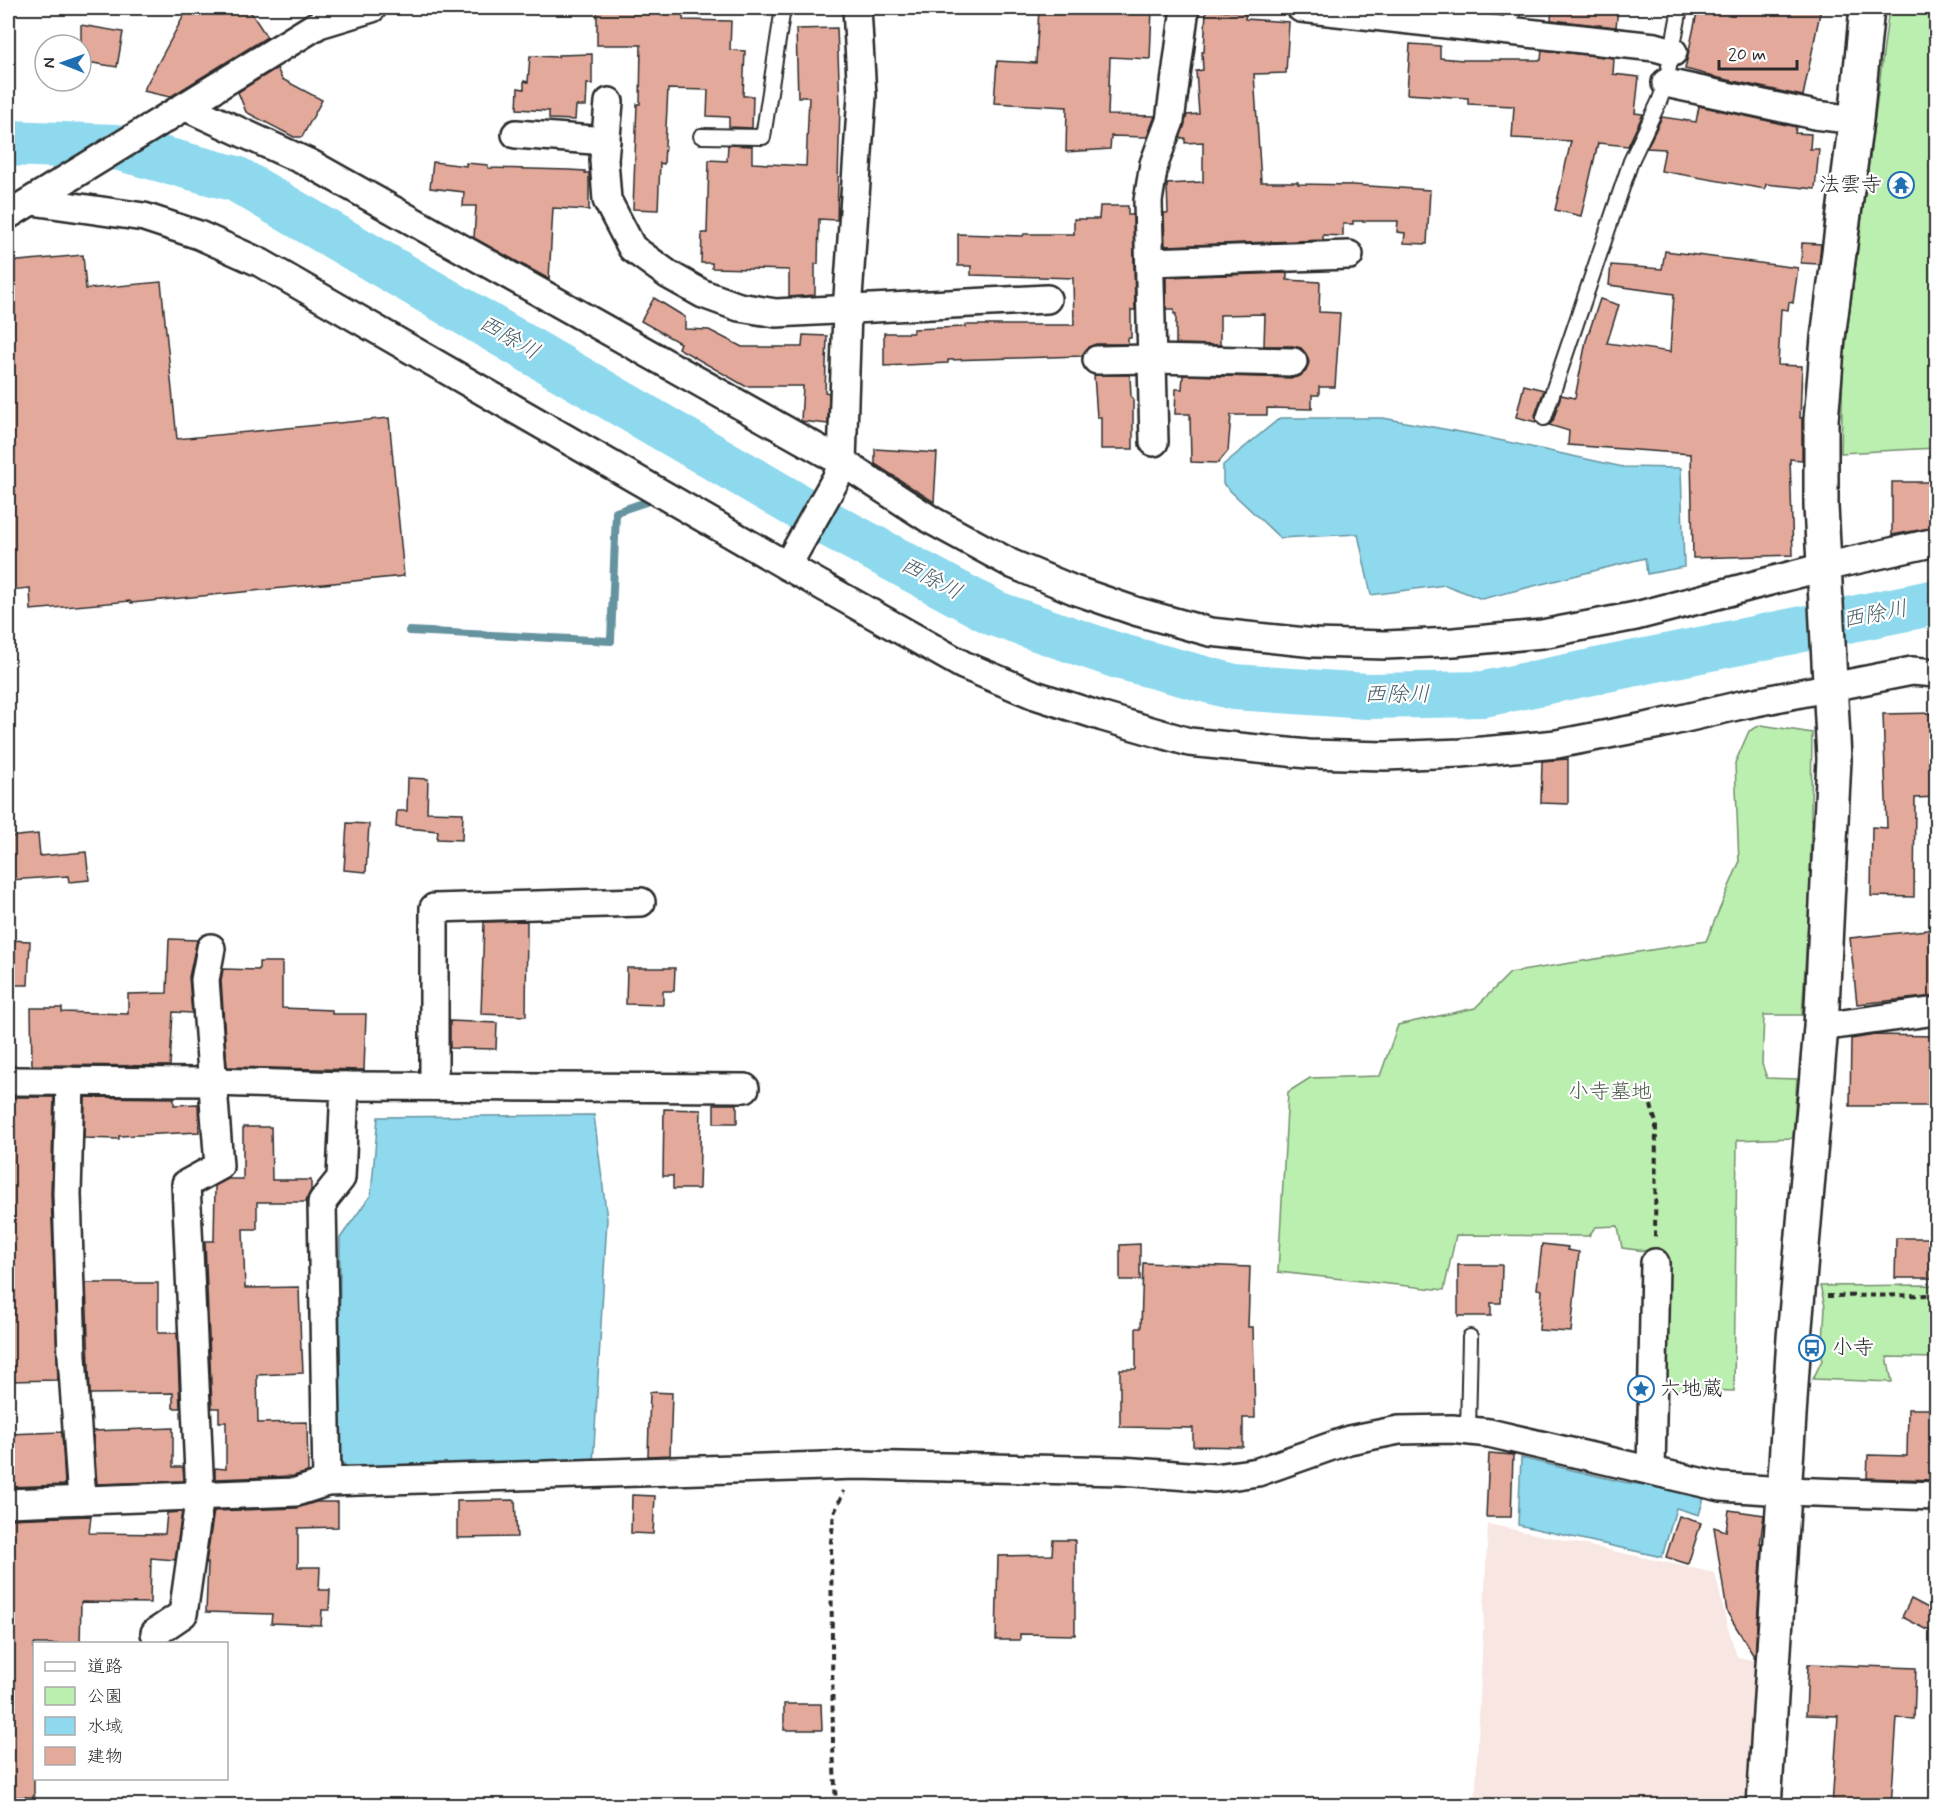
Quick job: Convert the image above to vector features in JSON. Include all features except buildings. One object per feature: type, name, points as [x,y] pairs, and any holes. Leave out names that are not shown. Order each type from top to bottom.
[{"type":"street","points":[[8,216],[320,24],[332,14],[372,8]]},
{"type":"street","points":[[791,558],[839,470],[847,310],[862,96],[857,8]]},
{"type":"street","points":[[1154,442],[1148,201],[1154,164],[1170,121],[1185,8]]},
{"type":"street","points":[[1301,8],[1511,19],[1673,51]]},
{"type":"street","points":[[1764,1806],[1797,1296],[1821,1028],[1834,759],[1821,506],[1821,420],[1827,338],[1856,120],[1867,8]]},
{"type":"street","points":[[1666,83],[1815,115],[1856,120]]},
{"type":"street","points":[[609,102],[604,160],[607,200],[632,248],[669,275],[703,294],[739,307],[776,313],[1047,299]]},
{"type":"street","points":[[181,109],[311,164],[839,470],[1012,564],[1074,590],[1135,611],[1210,632],[1315,643],[1385,645],[1454,642],[1542,634],[1824,576],[1936,542]]},
{"type":"street","points":[[516,134],[606,141]]},
{"type":"street","points":[[43,194],[144,217],[199,235],[261,263],[791,558],[963,665],[1035,695],[1189,742],[1308,754],[1385,756],[1461,753],[1557,744],[1829,674],[1912,671],[1936,673]]},
{"type":"street","points":[[1150,262],[1349,255]]},
{"type":"street","points":[[1096,360],[1293,362]]},
{"type":"street","points":[[434,1086],[434,908],[641,903]]},
{"type":"street","points":[[155,1633],[183,1614],[201,1495],[186,1184],[219,1166],[205,980],[211,948]]},
{"type":"street","points":[[1821,1028],[1936,1011]]},
{"type":"street","points":[[8,1081],[745,1088]]},
{"type":"street","points":[[70,1081],[68,1194],[72,1356],[82,1500]]},
{"type":"street","points":[[327,1482],[322,1202],[341,1178],[345,1086]]},
{"type":"street","points":[[1651,1471],[1655,1263]]},
{"type":"street","points":[[8,1503],[296,1492],[327,1482],[856,1465],[1121,1471],[1215,1478],[1258,1472],[1348,1440],[1399,1430],[1452,1429],[1489,1433],[1722,1487],[1936,1496]]},
{"type":"lane","points":[[701,136],[763,138],[783,8]]},
{"type":"lane","points":[[1544,418],[1631,161],[1666,83],[1680,8]]},
{"type":"lane","points":[[1468,1431],[1470,1337]]},
{"type":"path","points":[[1648,1095],[1656,1122],[1655,1263]]},
{"type":"path","points":[[1823,1296],[1936,1295]]},
{"type":"path","points":[[836,1806],[832,1747],[831,1542],[834,1513],[856,1465]]},
{"type":"shaded area","points":[[1488,1524],[1715,1573],[1737,1657],[1757,1661],[1749,1805],[1475,1806]]},
{"type":"green space","name":"法雲寺","points":[[1889,8],[1936,8],[1936,448],[1841,453],[1843,363]]},
{"type":"green space","name":"小寺墓地","points":[[1761,725],[1812,733],[1810,891],[1802,1015],[1764,1015],[1762,1064],[1767,1078],[1797,1079],[1793,1138],[1737,1140],[1734,1391],[1660,1389],[1662,1253],[1622,1248],[1618,1226],[1595,1227],[1589,1236],[1456,1235],[1444,1290],[1278,1272],[1288,1092],[1310,1078],[1380,1076],[1398,1025],[1475,1008],[1510,973],[1706,941],[1739,863],[1735,763],[1749,731]]},
{"type":"green space","points":[[1936,1285],[1936,1358],[1887,1357],[1892,1382],[1813,1379],[1822,1360],[1825,1306],[1820,1286]]},
{"type":"water","points":[[1280,418],[1383,418],[1471,434],[1623,467],[1681,468],[1684,567],[1647,574],[1645,558],[1482,599],[1445,585],[1371,595],[1358,534],[1280,538],[1223,484],[1223,465]]},
{"type":"water","points":[[594,1115],[607,1219],[593,1465],[350,1469],[339,1460],[340,1238],[371,1195],[378,1117]]},
{"type":"water","points":[[1521,1458],[1623,1482],[1705,1494],[1699,1515],[1676,1508],[1662,1557],[1518,1525]]},
{"type":"waterway","name":"西除川","points":[[8,143],[116,147],[236,179],[823,521],[996,614],[1118,656],[1234,687],[1367,696],[1484,694],[1936,602]]},
{"type":"waterway","points":[[409,631],[611,641],[616,512],[646,502]]},
{"type":"place","name":"法雲寺","points":[[1901,185]]},
{"type":"place","name":"小寺","points":[[1812,1348]]},
{"type":"place","name":"六地蔵","points":[[1641,1389]]}]
